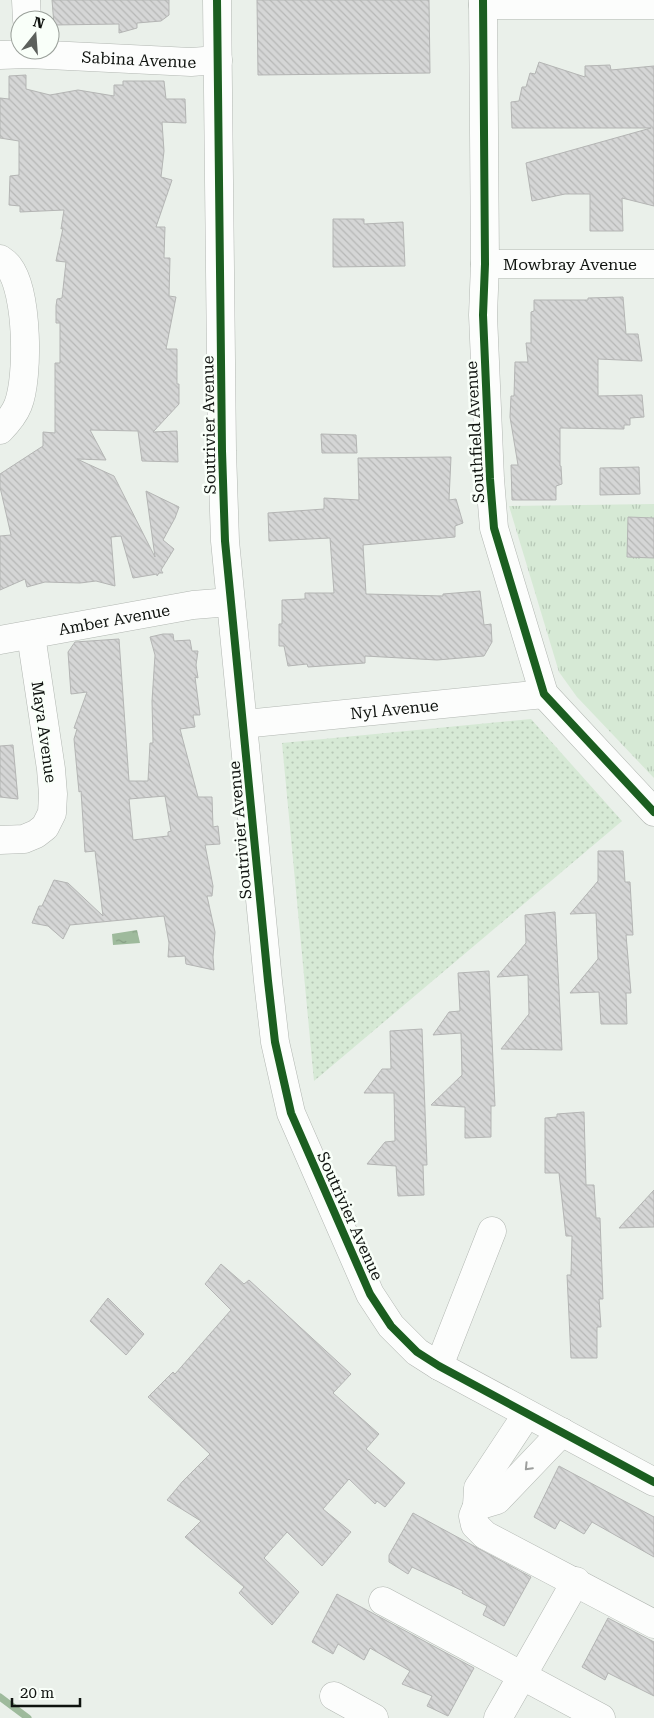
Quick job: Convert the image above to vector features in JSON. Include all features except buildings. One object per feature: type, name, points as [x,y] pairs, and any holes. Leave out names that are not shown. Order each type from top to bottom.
[{"type":"street","name":"Soutrivier Avenue","points":[[217,0],[222,450],[225,542],[275,1042],[291,1113],[370,1294],[391,1326],[417,1352],[439,1366],[654,1482]]},
{"type":"street","points":[[483,3],[654,5]]},
{"type":"street","name":"Southfield Avenue","points":[[483,3],[485,264],[483,315],[489,470],[494,528],[544,694],[654,812]]},
{"type":"street","name":"Sabina Avenue","points":[[60,54],[191,62],[218,60]]},
{"type":"street","points":[[0,259],[9,267],[18,285],[25,331],[23,383],[18,405],[11,418],[0,430]]},
{"type":"street","name":"Mowbray Avenue","points":[[485,264],[654,264]]},
{"type":"street","name":"Amber Avenue","points":[[0,640],[193,605],[230,602]]},
{"type":"street","name":"Maya Avenue","points":[[0,840],[24,839],[36,834],[45,827],[52,814],[51,769],[31,635]]},
{"type":"street","name":"Nyl Avenue","points":[[244,724],[544,694]]},
{"type":"street","points":[[439,1366],[492,1231]]},
{"type":"street","points":[[527,1414],[478,1488],[477,1506],[473,1516],[475,1525],[485,1535],[576,1581],[654,1624]]},
{"type":"street","points":[[477,1506],[497,1500],[562,1432]]},
{"type":"street","points":[[498,1718],[576,1581]]},
{"type":"street","points":[[383,1601],[602,1718]]},
{"type":"street","points":[[334,1696],[374,1718]]},
{"type":"green space","points":[[654,504],[654,778],[577,697],[559,672],[509,506]]},
{"type":"green space","points":[[531,719],[622,821],[314,1081],[282,743]]},
{"type":"water","points":[[137,930],[140,943],[113,945],[112,934]]},
{"type":"waterway","points":[[0,1697],[28,1718]]},
{"type":"cycle path","points":[[217,0],[222,451],[225,541],[275,1042],[291,1113],[370,1294],[391,1326],[417,1352],[439,1366],[654,1482]]},
{"type":"cycle path","points":[[483,0],[485,264],[483,315],[494,528],[544,694],[654,812]]}]
